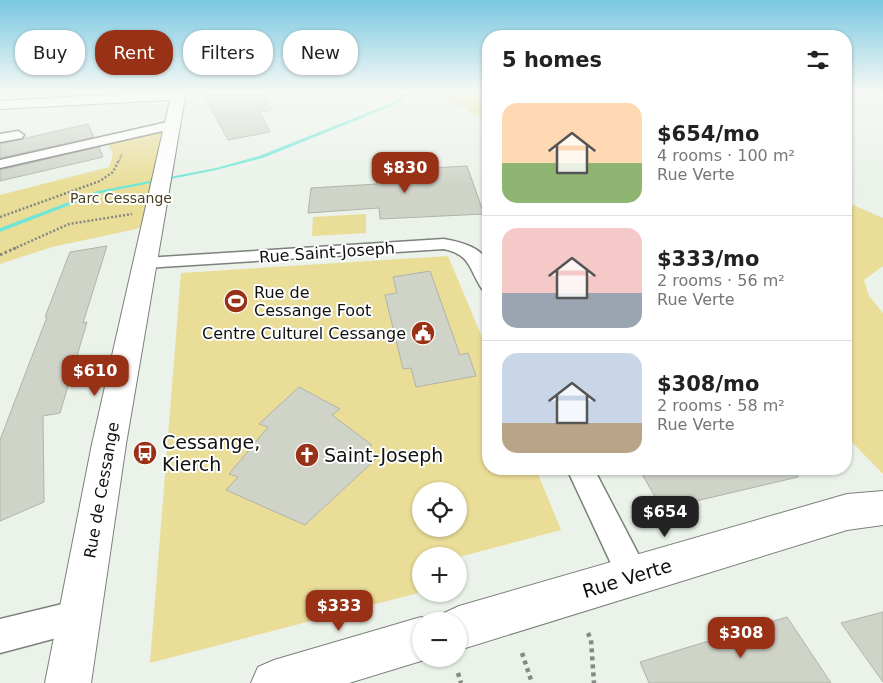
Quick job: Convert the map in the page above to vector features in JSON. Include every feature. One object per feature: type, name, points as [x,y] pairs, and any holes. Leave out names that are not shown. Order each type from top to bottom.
[{"type":"main road","name":"Rue de Cessange","points":[[68,683],[172,125]]},
{"type":"main road","name":"Rue Verte","points":[[467,626],[847,512],[883,508]]},
{"type":"main road","points":[[274,683],[412,642]]},
{"type":"street","points":[[0,164],[172,125]]},
{"type":"street","points":[[0,138],[18,135]]},
{"type":"street","name":"Rue Saint-Joseph","points":[[145,263],[444,244],[461,247],[474,256],[482,271]]},
{"type":"street","points":[[583,475],[634,576]]},
{"type":"street","points":[[0,636],[79,616]]},
{"type":"path","points":[[0,217],[100,181],[113,172],[122,153]]},
{"type":"path","points":[[0,255],[69,224],[130,214]]},
{"type":"path","points":[[588,632],[591,640],[594,683]]},
{"type":"path","points":[[522,653],[532,683]]},
{"type":"path","points":[[458,673],[461,683]]},
{"type":"green space","name":"Parc Cessange","points":[[172,125],[153,222],[136,229],[52,247],[0,264],[0,195],[109,167],[113,154],[106,140]]},
{"type":"green space","points":[[852,205],[883,218],[883,266],[864,280],[869,296],[883,313],[883,474],[852,442]]},
{"type":"green space","points":[[366,214],[366,233],[312,236],[313,217]]},
{"type":"green space","points":[[448,256],[482,337],[482,475],[538,475],[561,530],[467,555],[467,547],[412,547],[412,595],[150,663],[181,273]]},
{"type":"building","points":[[219,123],[265,123],[270,132],[228,140]]},
{"type":"building","points":[[88,124],[94,137],[0,158],[0,144]]},
{"type":"building","points":[[99,147],[103,157],[0,181],[0,170]]},
{"type":"building","points":[[467,166],[482,208],[482,214],[380,219],[379,208],[308,213],[311,188],[377,184],[376,171]]},
{"type":"building","points":[[107,246],[83,323],[87,322],[60,413],[43,416],[44,502],[0,521],[0,440],[70,252]]},
{"type":"building","name":"Centre Culturel Cessange","points":[[430,271],[460,355],[468,353],[476,376],[416,387],[411,368],[403,369],[385,295],[397,293],[393,277]]},
{"type":"building","name":"Saint-Joseph","points":[[299,387],[340,409],[332,415],[372,445],[364,451],[376,459],[305,525],[226,490],[238,477],[229,474],[268,427],[259,424]]},
{"type":"building","points":[[642,475],[798,475],[798,477],[662,509]]},
{"type":"building","points":[[883,612],[883,682],[841,623]]},
{"type":"building","points":[[787,617],[831,683],[649,683],[640,662]]},
{"type":"waterway","points":[[0,230],[100,192],[216,169],[261,157],[346,123]]},
{"type":"place","name":"Rue de Cessange Foot","points":[[236,301]]},
{"type":"place","name":"Centre Culturel Cessange","points":[[423,333]]},
{"type":"place","name":"Cessange, Kierch","points":[[145,453]]},
{"type":"place","name":"Saint-Joseph","points":[[307,455]]}]
